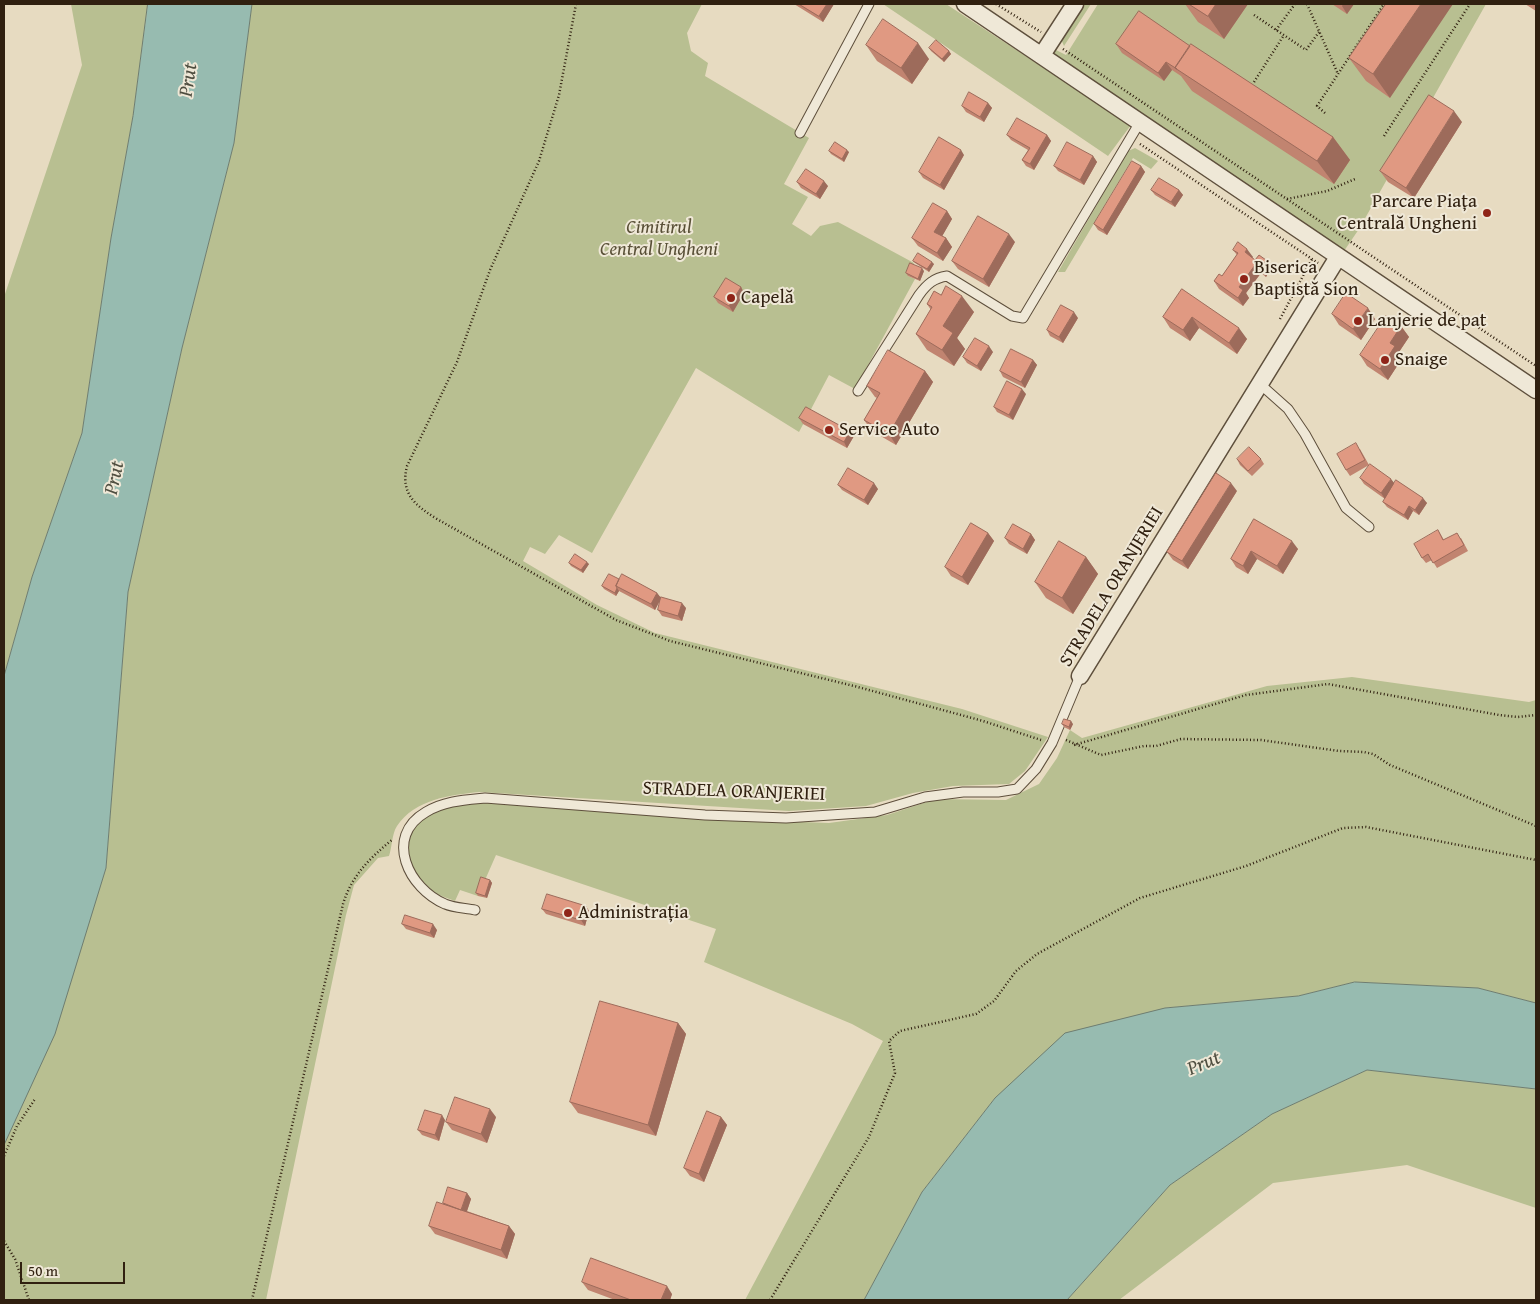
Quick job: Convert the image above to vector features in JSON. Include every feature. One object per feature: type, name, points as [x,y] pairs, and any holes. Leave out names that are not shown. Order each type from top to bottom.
[{"type":"street","points":[[965,4],[1536,390]]},
{"type":"street","points":[[1042,55],[1075,4]]},
{"type":"street","name":"STRADELA ORANJERIEI","points":[[1080,676],[1142,572],[1338,257]]},
{"type":"lane","points":[[800,133],[869,4]]},
{"type":"lane","points":[[858,391],[920,295],[928,284],[938,278],[947,276],[1012,316],[1022,318],[1140,122]]},
{"type":"lane","points":[[1260,384],[1288,409],[1305,434],[1346,508],[1369,527]]},
{"type":"lane","name":"STRADELA ORANJERIEI","points":[[405,831],[425,812],[431,809],[452,801],[485,798],[705,815],[777,818],[875,812],[926,797],[963,792],[998,792],[1017,788],[1036,769],[1052,743],[1080,676]]},
{"type":"lane","points":[[405,831],[402,841],[404,856],[411,874],[424,889],[445,904],[475,910]]},
{"type":"path","points":[[576,4],[559,95],[542,151],[490,270],[457,362],[407,466],[405,486],[410,498],[423,510],[450,526],[616,620],[640,631],[670,641],[949,711],[1052,743]]},
{"type":"path","points":[[996,4],[1536,366]]},
{"type":"path","points":[[1276,30],[1294,4]]},
{"type":"path","points":[[1307,4],[1338,74]]},
{"type":"path","points":[[1325,113],[1317,106],[1384,4]]},
{"type":"path","points":[[1384,136],[1470,4]]},
{"type":"path","points":[[1254,15],[1306,50],[1319,32]]},
{"type":"path","points":[[1254,82],[1284,36]]},
{"type":"path","points":[[1287,199],[1327,191],[1355,179]]},
{"type":"path","points":[[1074,745],[1246,695],[1328,684],[1499,715],[1518,717],[1536,715]]},
{"type":"path","points":[[1056,734],[1074,745],[1101,756],[1144,746],[1156,746],[1181,738],[1261,740],[1339,751],[1364,752],[1373,754],[1390,765],[1536,826]]},
{"type":"path","points":[[770,1300],[868,1137],[895,1073],[889,1042],[900,1031],[976,1014],[994,1001],[1016,970],[1037,954],[1140,898],[1246,866],[1343,828],[1366,827],[1536,860]]},
{"type":"path","points":[[252,1300],[346,892],[361,867],[405,831]]},
{"type":"path","points":[[4,1156],[17,1126],[35,1099]]},
{"type":"path","points":[[4,1240],[15,1259],[29,1300]]},
{"type":"green space","points":[[71,4],[148,4],[133,116],[111,238],[82,433],[32,577],[4,676],[4,297],[82,65]]},
{"type":"green space","name":"Cimitirul Central Ungheni","points":[[252,4],[702,4],[687,33],[691,51],[708,63],[705,76],[809,138],[784,184],[808,197],[792,224],[811,236],[820,226],[838,222],[914,263],[908,276],[915,279],[855,389],[829,375],[799,432],[696,368],[592,553],[559,535],[545,554],[530,547],[523,561],[597,605],[655,633],[962,709],[1048,737],[1025,771],[1009,784],[953,786],[913,793],[866,806],[789,811],[479,792],[445,797],[423,804],[413,810],[397,826],[389,856],[378,858],[354,885],[346,915],[266,1300],[4,1300],[4,1145],[17,1116],[106,868],[128,592],[182,348],[234,143]]},
{"type":"green space","points":[[883,4],[946,4],[1131,125],[1108,156]]},
{"type":"green space","points":[[1083,4],[1091,4],[1064,46],[1061,39]]},
{"type":"green space","points":[[1098,4],[1486,4],[1359,229],[1344,251],[1050,56],[1054,49],[1066,55]]},
{"type":"green space","points":[[1135,148],[1158,161],[1151,169],[1133,158],[1065,272],[1058,272],[1128,151]]},
{"type":"green space","points":[[1352,677],[1529,702],[1536,700],[1536,1003],[1478,988],[1355,982],[1298,996],[1165,1008],[995,1098],[922,1192],[864,1300],[745,1300],[883,1041],[852,1024],[704,962],[716,929],[496,855],[478,896],[460,890],[455,901],[436,893],[422,882],[412,867],[407,850],[409,835],[426,817],[449,806],[476,802],[694,818],[829,823],[887,815],[936,799],[1006,800],[1039,784],[1057,758],[1070,730],[1082,738],[1267,686]]},
{"type":"green space","points":[[1367,1070],[1536,1089],[1536,1208],[1407,1165],[1273,1183],[1119,1300],[1067,1300],[1170,1185],[1272,1114]]},
{"type":"water","name":"Prut","points":[[148,4],[252,4],[234,143],[182,348],[128,592],[106,868],[55,1034],[4,1145],[4,676],[32,577],[82,433],[111,238],[133,116]]},
{"type":"water","name":"Prut","points":[[1355,982],[1478,988],[1536,1003],[1536,1089],[1367,1070],[1272,1114],[1170,1185],[1067,1300],[864,1300],[922,1192],[995,1098],[1065,1033],[1165,1008],[1298,996]]},
{"type":"building","points":[[799,4],[827,4],[819,16]]},
{"type":"building","points":[[1189,4],[1216,4],[1208,16]]},
{"type":"building","points":[[1386,4],[1421,4],[1373,74],[1349,58]]},
{"type":"building","points":[[1139,11],[1190,46],[1175,68],[1166,62],[1158,73],[1116,44]]},
{"type":"building","points":[[883,19],[918,43],[901,68],[866,45]]},
{"type":"building","points":[[936,40],[949,51],[942,59],[929,48]]},
{"type":"building","points":[[1191,44],[1333,137],[1317,161],[1175,68]]},
{"type":"building","points":[[969,92],[988,103],[980,117],[962,106]]},
{"type":"building","points":[[1429,95],[1454,111],[1406,188],[1380,171]]},
{"type":"building","points":[[1017,118],[1047,135],[1030,164],[1022,160],[1030,148],[1007,135]]},
{"type":"building","points":[[939,137],[961,150],[940,185],[919,172]]},
{"type":"building","points":[[835,142],[847,150],[842,159],[829,151]]},
{"type":"building","points":[[1067,142],[1093,156],[1080,180],[1054,166]]},
{"type":"building","points":[[1132,161],[1141,166],[1103,230],[1094,224]]},
{"type":"building","points":[[806,169],[824,181],[816,194],[797,182]]},
{"type":"building","points":[[1159,178],[1179,190],[1171,202],[1151,190]]},
{"type":"building","points":[[933,203],[947,211],[934,232],[946,238],[937,253],[912,238]]},
{"type":"building","points":[[978,216],[1009,234],[983,279],[952,261]]},
{"type":"building","points":[[1238,242],[1247,249],[1245,252],[1255,260],[1259,255],[1266,260],[1260,268],[1255,265],[1239,287],[1243,290],[1238,298],[1214,281],[1219,274],[1222,276],[1238,253],[1233,250]]},
{"type":"building","points":[[918,253],[932,262],[927,269],[913,261]]},
{"type":"building","points":[[910,263],[922,268],[918,279],[906,273]]},
{"type":"building","points":[[726,278],[741,287],[729,306],[714,297]]},
{"type":"building","points":[[946,286],[962,296],[943,326],[953,333],[942,350],[916,334],[932,307],[927,304],[934,291],[941,295]]},
{"type":"building","points":[[1182,289],[1239,328],[1229,343],[1192,317],[1183,330],[1163,317]]},
{"type":"building","points":[[1346,293],[1368,308],[1353,329],[1332,314]]},
{"type":"building","points":[[1061,305],[1074,312],[1059,337],[1047,330]]},
{"type":"building","points":[[1386,316],[1401,326],[1390,343],[1395,346],[1380,369],[1360,355]]},
{"type":"building","points":[[975,338],[989,346],[977,366],[963,357]]},
{"type":"building","points":[[1011,349],[1033,360],[1021,382],[1000,371]]},
{"type":"building","points":[[888,350],[925,371],[889,434],[864,420],[880,393],[867,386]]},
{"type":"building","points":[[1007,381],[1022,389],[1009,415],[994,407]]},
{"type":"building","points":[[806,407],[850,431],[844,442],[799,418]]},
{"type":"building","points":[[1356,443],[1365,460],[1346,470],[1337,454]]},
{"type":"building","points":[[1249,447],[1261,459],[1248,471],[1237,459]]},
{"type":"building","points":[[1370,464],[1391,479],[1381,493],[1360,478]]},
{"type":"building","points":[[848,468],[874,483],[864,500],[838,485]]},
{"type":"building","points":[[1216,473],[1231,483],[1182,561],[1167,552]]},
{"type":"building","points":[[1396,480],[1423,498],[1415,510],[1409,506],[1404,515],[1383,502]]},
{"type":"building","points":[[1254,519],[1292,541],[1277,566],[1251,551],[1243,566],[1231,559]]},
{"type":"building","points":[[971,523],[988,533],[962,577],[945,567]]},
{"type":"building","points":[[1013,524],[1031,534],[1023,549],[1005,538]]},
{"type":"building","points":[[1438,530],[1443,540],[1457,533],[1464,545],[1433,563],[1428,554],[1422,558],[1414,544]]},
{"type":"building","points":[[1059,541],[1086,557],[1062,598],[1035,582]]},
{"type":"building","points":[[575,554],[587,562],[581,570],[569,563]]},
{"type":"building","points":[[609,574],[619,579],[615,593],[602,586]]},
{"type":"building","points":[[622,574],[657,593],[651,604],[616,586]]},
{"type":"building","points":[[661,597],[682,603],[678,616],[658,610]]},
{"type":"building","points":[[1064,719],[1071,721],[1069,727],[1062,724]]},
{"type":"building","points":[[481,877],[490,880],[485,896],[476,893]]},
{"type":"building","name":"Administrația","points":[[547,894],[586,906],[581,920],[542,909]]},
{"type":"building","points":[[405,915],[433,924],[430,933],[402,924]]},
{"type":"building","points":[[600,1001],[678,1023],[648,1125],[570,1102]]},
{"type":"building","points":[[455,1097],[490,1109],[481,1134],[446,1122]]},
{"type":"building","points":[[425,1110],[442,1115],[435,1135],[418,1130]]},
{"type":"building","points":[[707,1111],[721,1117],[699,1174],[684,1168]]},
{"type":"building","points":[[448,1187],[467,1193],[461,1210],[443,1203]]},
{"type":"building","points":[[437,1202],[509,1226],[501,1250],[429,1226]]},
{"type":"building","points":[[591,1258],[667,1286],[661,1300],[631,1300],[582,1282]]},
{"type":"place","name":"Parcare Piața Centrală Ungheni","points":[[1487,213]]},
{"type":"place","name":"Biserica Baptistă Sion","points":[[1244,279]]},
{"type":"place","name":"Capelă","points":[[731,298]]},
{"type":"place","name":"Lanjerie de pat","points":[[1358,321]]},
{"type":"place","name":"Snaige","points":[[1385,360]]},
{"type":"place","name":"Service Auto","points":[[829,430]]},
{"type":"place","name":"Administrația","points":[[568,913]]}]
